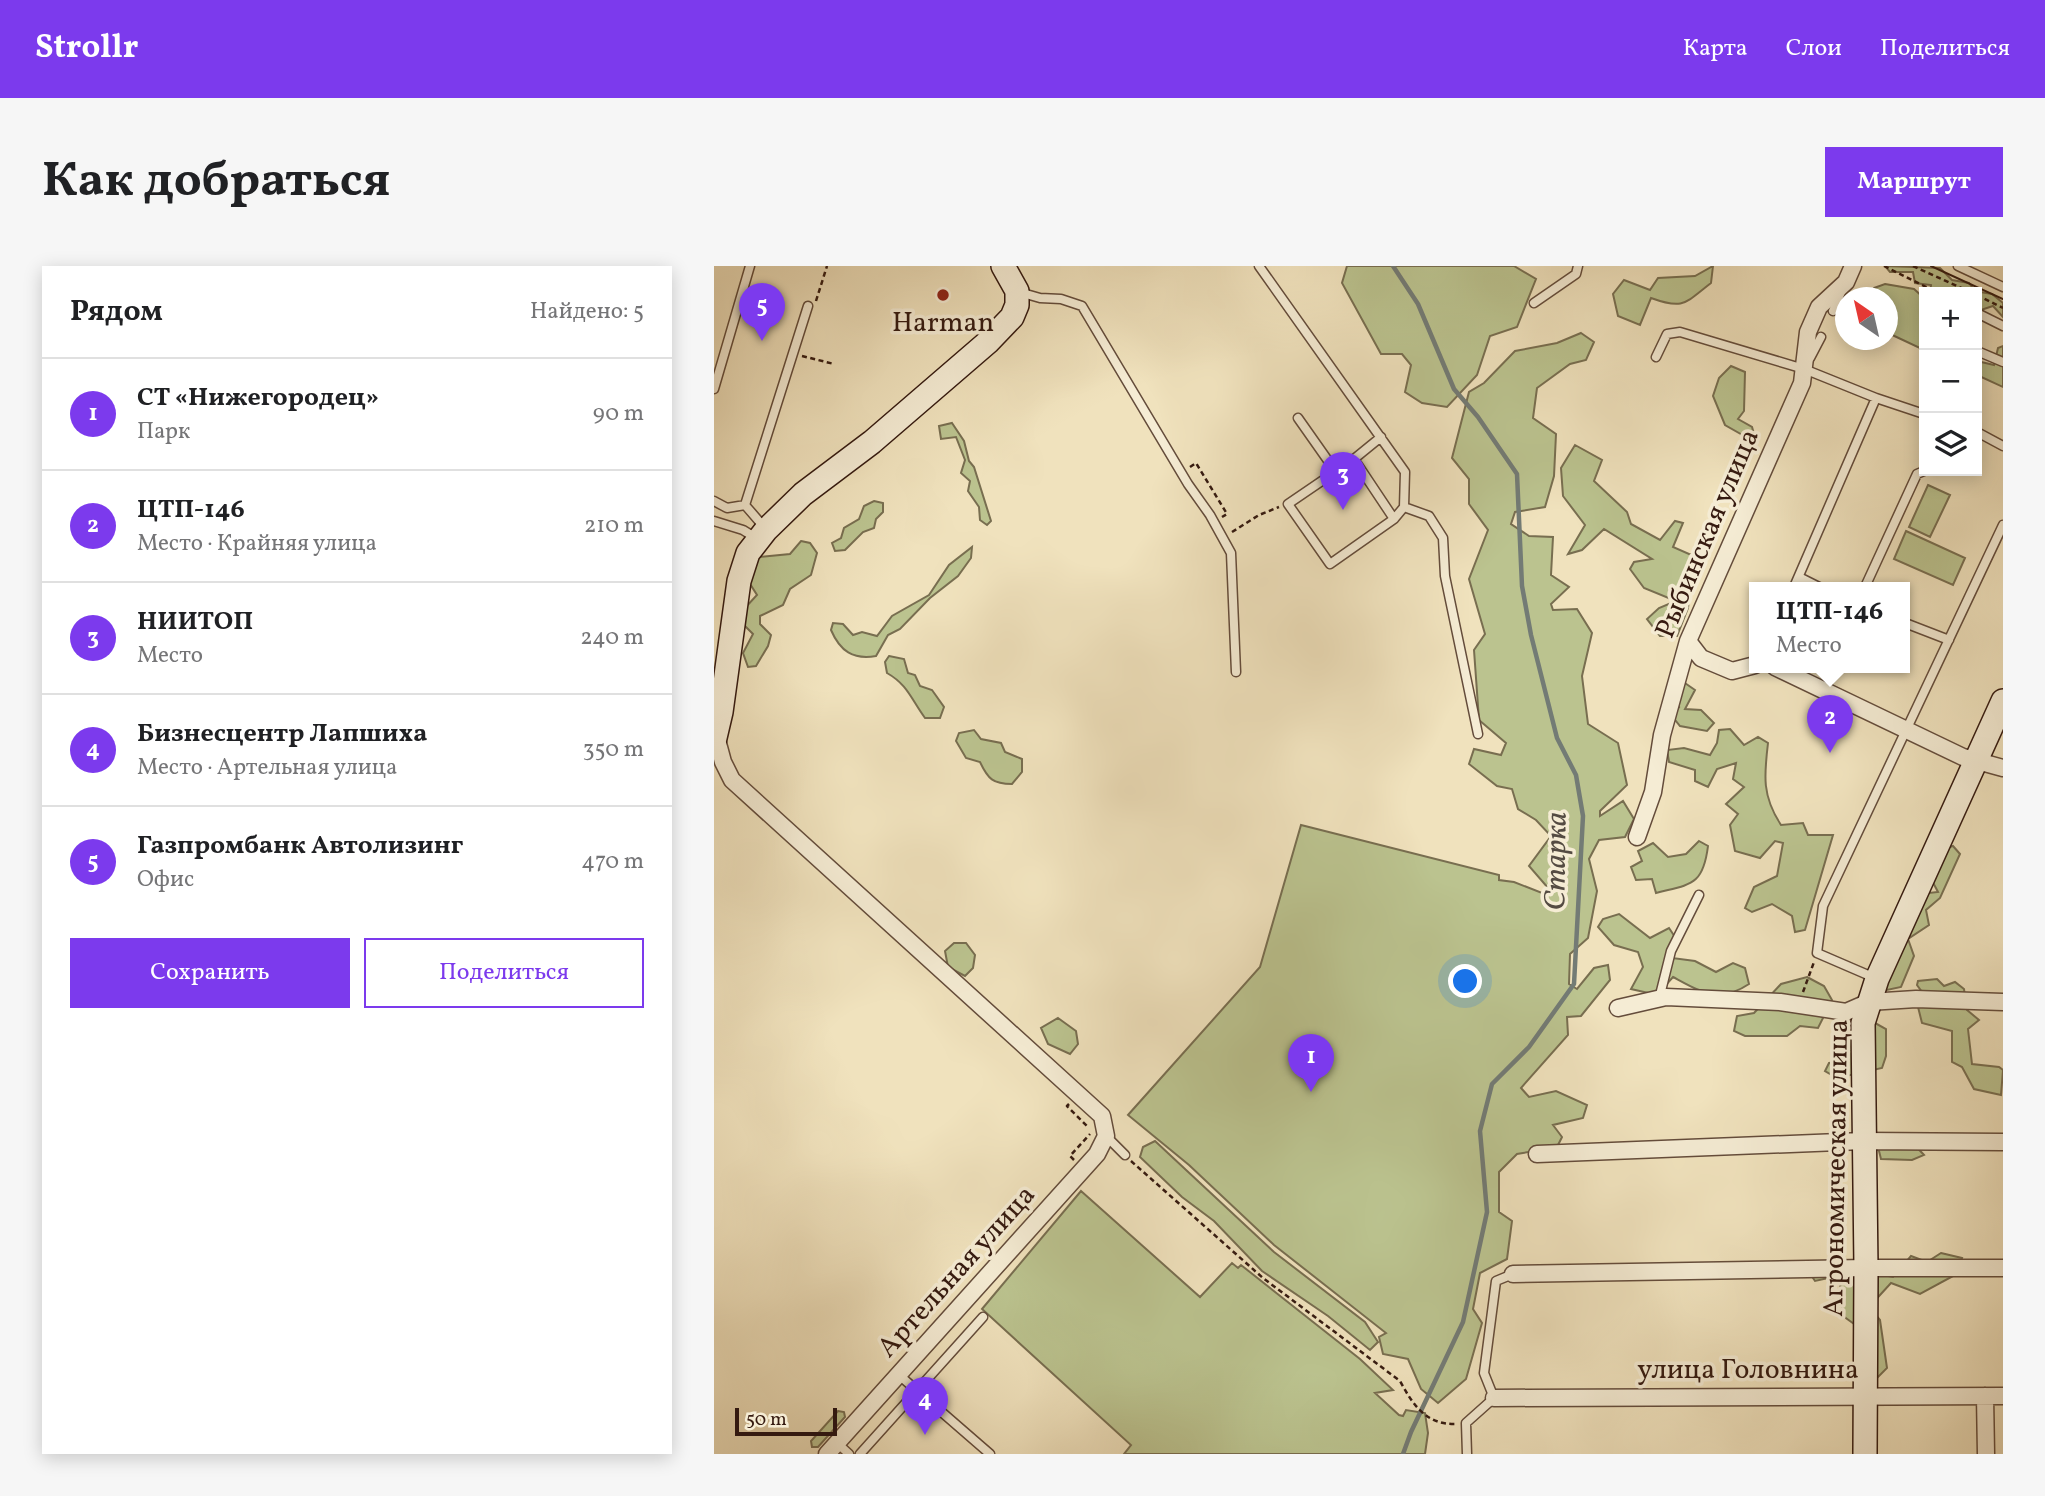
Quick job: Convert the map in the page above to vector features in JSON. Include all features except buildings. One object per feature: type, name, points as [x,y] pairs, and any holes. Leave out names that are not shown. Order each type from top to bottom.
[{"type":"street","points":[[1003,266],[1017,291],[1017,305],[1012,317],[988,342],[872,442],[803,494],[761,534],[748,553],[739,580],[715,739],[732,780],[1102,1116],[1106,1136]]},
{"type":"street","name":"Рыбинская улица","points":[[1637,837],[1653,792],[1662,735],[1688,641],[1802,383],[1808,332],[1819,307],[1846,282],[1853,266]]},
{"type":"street","points":[[1688,641],[1701,658],[1732,671],[1749,667]]},
{"type":"street","points":[[1788,673],[1907,730],[1978,761],[2003,768]]},
{"type":"street","name":"Агрономическая улица","points":[[1865,1454],[1863,1023],[1877,979],[2003,701]]},
{"type":"street","points":[[714,775],[732,780]]},
{"type":"street","points":[[1618,1008],[1659,999],[1730,1000],[1846,1012],[1870,1002],[1916,999],[2003,1002]]},
{"type":"street","name":"Артельная улица","points":[[838,1450],[899,1375],[1097,1154],[1106,1136]]},
{"type":"street","points":[[1537,1154],[1863,1141],[2003,1142]]},
{"type":"street","points":[[1513,1274],[2003,1268]]},
{"type":"street","points":[[1985,1396],[1986,1454]]},
{"type":"street","name":"улица Головнина","points":[[1494,1398],[2003,1396]]},
{"type":"lane","points":[[714,389],[750,266]]},
{"type":"lane","points":[[1259,266],[1381,437],[1405,472],[1404,507],[1394,519],[1330,564],[1288,504],[1381,437]]},
{"type":"lane","points":[[1534,303],[1576,274],[1578,266]]},
{"type":"lane","points":[[1958,266],[2003,287]]},
{"type":"lane","points":[[1833,312],[1846,282]]},
{"type":"lane","points":[[1017,291],[1082,306],[1181,473],[1214,522],[1231,553],[1236,672]]},
{"type":"lane","points":[[761,534],[745,505],[811,306]]},
{"type":"lane","points":[[1982,316],[2003,326]]},
{"type":"lane","points":[[1656,357],[1667,334],[1681,332],[1804,369],[1921,413]]},
{"type":"lane","points":[[1804,369],[1821,337]]},
{"type":"lane","points":[[1982,353],[2003,362]]},
{"type":"lane","points":[[1796,582],[1877,398]]},
{"type":"lane","points":[[1298,418],[1336,472]]},
{"type":"lane","points":[[1982,435],[2003,446]]},
{"type":"lane","points":[[1354,459],[1394,519]]},
{"type":"lane","points":[[1867,582],[1919,473]]},
{"type":"lane","points":[[714,500],[727,508],[745,505]]},
{"type":"lane","points":[[1404,507],[1429,516],[1443,538],[1445,576],[1478,734]]},
{"type":"lane","points":[[714,521],[761,534]]},
{"type":"lane","points":[[1877,979],[1817,953],[1823,906],[2003,524]]},
{"type":"lane","points":[[1799,577],[1809,582]]},
{"type":"lane","points":[[1910,625],[1949,640]]},
{"type":"lane","points":[[1659,999],[1671,951],[1699,895]]},
{"type":"lane","points":[[1106,1136],[1125,1155]]},
{"type":"lane","points":[[1467,1454],[1466,1423],[1494,1398],[1484,1373],[1496,1281],[1513,1274]]},
{"type":"lane","points":[[865,1452],[982,1317]]},
{"type":"lane","points":[[899,1375],[990,1454]]},
{"type":"path","points":[[811,306],[827,266]]},
{"type":"path","points":[[1884,266],[1926,287]]},
{"type":"path","points":[[1913,266],[1959,287]]},
{"type":"path","points":[[1982,298],[2003,308]]},
{"type":"path","points":[[799,355],[834,364]]},
{"type":"path","points":[[1181,473],[1196,463],[1221,499],[1227,514],[1214,522]]},
{"type":"path","points":[[1242,526],[1259,515],[1288,504]]},
{"type":"path","points":[[1798,1005],[1817,953]]},
{"type":"path","points":[[1067,1106],[1093,1131],[1070,1156],[1077,1163]]},
{"type":"path","points":[[1125,1155],[1263,1278],[1400,1381],[1413,1404],[1429,1417],[1440,1424],[1466,1423]]},
{"type":"green space","points":[[1347,266],[1514,266],[1536,279],[1517,327],[1490,336],[1477,375],[1447,407],[1422,403],[1405,392],[1411,365],[1402,354],[1381,354],[1342,283]]},
{"type":"green space","points":[[1713,266],[1711,283],[1689,300],[1671,304],[1651,298],[1640,325],[1618,316],[1613,294],[1624,280],[1650,290],[1658,278],[1695,276]]},
{"type":"green space","points":[[1885,266],[1940,268],[1952,280],[1969,283],[1972,287],[1931,287],[1915,283],[1913,272],[1890,272]]},
{"type":"green space","points":[[1885,284],[1914,289],[1919,294],[1919,348],[1898,338],[1898,287],[1877,287]]},
{"type":"green space","points":[[1982,292],[1992,294],[2003,303],[2003,317],[1993,306],[1982,310]]},
{"type":"green space","points":[[1581,333],[1594,342],[1586,360],[1570,364],[1537,388],[1533,418],[1556,434],[1554,476],[1545,507],[1515,512],[1511,524],[1529,536],[1553,537],[1551,575],[1569,587],[1551,604],[1553,610],[1577,609],[1592,633],[1582,676],[1588,724],[1618,743],[1627,785],[1600,811],[1600,816],[1623,801],[1634,819],[1625,837],[1599,840],[1589,859],[1597,891],[1588,938],[1570,954],[1569,984],[1577,989],[1594,968],[1608,965],[1610,980],[1581,1016],[1567,1017],[1568,1035],[1521,1088],[1529,1097],[1556,1091],[1587,1105],[1583,1118],[1553,1125],[1562,1137],[1557,1147],[1517,1154],[1499,1172],[1499,1212],[1512,1221],[1507,1259],[1480,1273],[1473,1309],[1482,1323],[1466,1379],[1438,1403],[1421,1389],[1408,1359],[1383,1354],[1379,1337],[1386,1333],[1274,1245],[1189,1165],[1128,1115],[1260,967],[1301,825],[1499,875],[1499,880],[1514,882],[1547,895],[1549,889],[1529,866],[1551,836],[1536,820],[1518,809],[1512,789],[1497,786],[1469,764],[1474,749],[1501,755],[1506,743],[1479,720],[1474,650],[1485,634],[1469,579],[1488,530],[1469,504],[1469,479],[1452,458],[1469,392],[1484,383],[1515,351],[1557,343]]},
{"type":"green space","points":[[2003,346],[2003,387],[1982,377],[1982,362],[1994,365],[1998,348]]},
{"type":"green space","points":[[1731,366],[1745,372],[1744,411],[1738,419],[1752,427],[1754,434],[1746,437],[1725,425],[1713,396],[1719,378]]},
{"type":"green space","points":[[952,423],[964,441],[969,461],[974,467],[991,521],[987,525],[980,520],[979,507],[968,491],[970,481],[961,473],[965,460],[956,437],[941,439],[939,426]]},
{"type":"green space","points":[[1575,445],[1602,460],[1594,481],[1627,512],[1631,524],[1660,540],[1675,521],[1683,523],[1673,547],[1705,561],[1690,590],[1688,608],[1677,636],[1660,636],[1647,619],[1659,608],[1676,601],[1644,588],[1630,569],[1634,562],[1652,559],[1604,529],[1582,550],[1568,554],[1585,525],[1563,496],[1561,468]]},
{"type":"green space","points":[[1928,485],[1950,495],[1930,537],[1909,527]]},
{"type":"green space","points":[[874,501],[883,503],[883,512],[876,519],[874,528],[863,532],[845,550],[835,551],[832,543],[841,538],[844,528],[859,519],[864,506]]},
{"type":"green space","points":[[1906,531],[1965,558],[1953,585],[1894,559]]},
{"type":"green space","points":[[801,541],[810,543],[817,553],[811,575],[790,589],[783,605],[760,616],[760,624],[771,635],[756,666],[748,667],[743,653],[753,634],[744,625],[745,608],[757,595],[745,576],[746,567],[759,557],[790,554]]},
{"type":"green space","points":[[972,547],[971,558],[958,576],[930,598],[900,629],[888,635],[876,656],[861,657],[843,649],[831,630],[833,623],[843,624],[853,635],[862,632],[877,636],[892,616],[929,595],[949,565]]},
{"type":"green space","points":[[889,656],[904,659],[908,673],[915,675],[920,686],[932,690],[944,707],[940,718],[925,718],[905,688],[887,673],[885,662]]},
{"type":"green space","points":[[1682,681],[1695,690],[1685,709],[1701,710],[1714,723],[1707,731],[1680,726],[1672,716],[1679,707],[1669,698]]},
{"type":"green space","points":[[1730,729],[1744,745],[1758,737],[1768,743],[1767,795],[1781,825],[1803,823],[1808,835],[1833,835],[1805,930],[1795,932],[1792,916],[1772,904],[1752,912],[1745,908],[1754,887],[1777,876],[1783,843],[1775,841],[1760,858],[1735,851],[1730,825],[1738,814],[1726,804],[1744,787],[1733,779],[1736,763],[1717,769],[1708,787],[1695,781],[1695,770],[1669,762],[1667,750],[1684,748],[1710,755],[1717,743],[1719,730]]},
{"type":"green space","points":[[974,730],[981,739],[1001,743],[1005,752],[1022,759],[1022,772],[1012,784],[996,782],[986,773],[980,762],[966,758],[956,741],[959,733]]},
{"type":"green space","points":[[1699,841],[1708,846],[1706,859],[1699,876],[1687,885],[1656,893],[1652,879],[1636,880],[1631,867],[1642,861],[1638,851],[1653,843],[1668,857],[1686,854]]},
{"type":"green space","points":[[1953,846],[1960,854],[1940,898],[1926,910],[1929,925],[1908,939],[1914,956],[1901,987],[1887,990],[1880,981],[1920,894],[1938,892],[1929,875],[1940,850]]},
{"type":"green space","points":[[1619,914],[1650,938],[1669,928],[1679,943],[1672,958],[1695,961],[1716,972],[1733,963],[1745,968],[1749,984],[1719,995],[1701,991],[1673,977],[1657,995],[1631,989],[1643,967],[1638,952],[1614,945],[1598,927],[1603,919]]},
{"type":"green space","points":[[954,943],[966,943],[975,955],[973,968],[965,976],[948,967],[945,951]]},
{"type":"green space","points":[[1807,977],[1824,986],[1832,1000],[1818,1028],[1800,1026],[1787,1036],[1745,1036],[1734,1031],[1737,1016],[1754,1013],[1781,984]]},
{"type":"green space","points":[[1937,979],[1944,986],[1955,982],[1964,989],[1967,1010],[1979,1020],[1968,1029],[1972,1064],[1999,1067],[2003,1070],[2001,1095],[1974,1089],[1962,1067],[1952,1062],[1952,1031],[1922,1023],[1918,1007],[1925,996],[1917,985],[1918,981]]},
{"type":"green space","points":[[1058,1018],[1076,1031],[1078,1044],[1070,1054],[1048,1044],[1041,1028]]},
{"type":"green space","points":[[1875,1023],[1886,1029],[1886,1056],[1882,1068],[1837,1078],[1825,1071],[1829,1063],[1838,1062],[1847,1047],[1837,1041],[1834,1028]]},
{"type":"green space","points":[[1909,1139],[1924,1155],[1912,1160],[1881,1159],[1878,1147]]},
{"type":"green space","points":[[1155,1141],[1274,1252],[1365,1322],[1378,1342],[1370,1350],[1328,1316],[1262,1271],[1214,1221],[1182,1197],[1140,1157],[1143,1147]]},
{"type":"green space","points":[[1081,1191],[1200,1297],[1232,1263],[1238,1268],[1241,1265],[1360,1359],[1393,1390],[1375,1393],[1399,1415],[1403,1416],[1406,1410],[1425,1413],[1428,1433],[1425,1454],[1124,1454],[1131,1445],[982,1309]]},
{"type":"green space","points":[[1941,1253],[1962,1258],[1955,1275],[1920,1294],[1891,1283],[1869,1307],[1880,1320],[1887,1368],[1878,1377],[1854,1364],[1861,1329],[1843,1316],[1840,1282],[1833,1277],[1815,1281],[1809,1272],[1856,1270],[1893,1277],[1911,1256],[1927,1262]]},
{"type":"green space","points":[[838,1411],[844,1412],[845,1417],[818,1447],[812,1447],[811,1441]]},
{"type":"waterway","name":"Старка","points":[[1393,266],[1418,304],[1454,389],[1478,417],[1517,474],[1522,586],[1531,635],[1557,738],[1576,775],[1583,816],[1574,984],[1529,1047],[1492,1084],[1480,1131],[1487,1212],[1463,1322],[1403,1454]]},
{"type":"tram line","points":[[1931,266],[2003,299]]},
{"type":"place","name":"Harman","points":[[943,295]]},
{"type":"place","name":"Газпромбанк Автолизинг","points":[[762,341]]},
{"type":"place","name":"НИИТОП","points":[[1343,510]]},
{"type":"place","name":"ЦТП-146","points":[[1830,753]]},
{"type":"place","name":"СТ «Нижегородец»","points":[[1311,1092]]},
{"type":"place","name":"Бизнесцентр Лапшиха","points":[[925,1435]]}]
